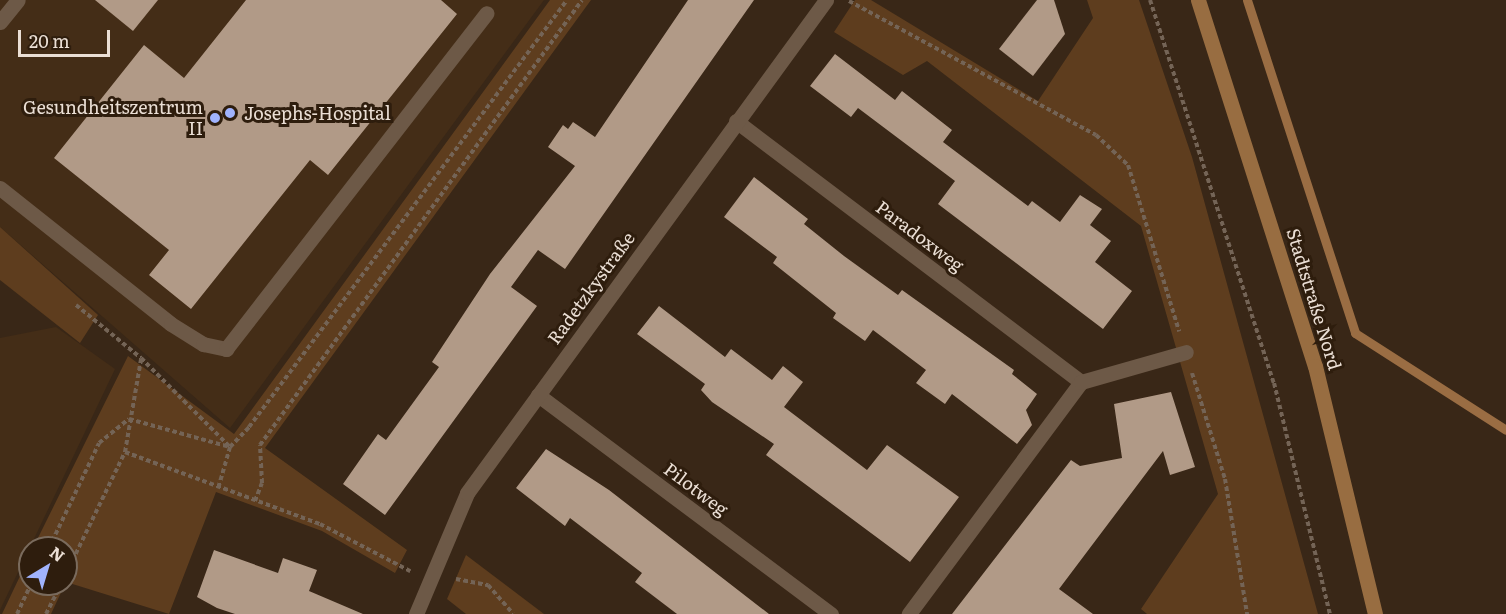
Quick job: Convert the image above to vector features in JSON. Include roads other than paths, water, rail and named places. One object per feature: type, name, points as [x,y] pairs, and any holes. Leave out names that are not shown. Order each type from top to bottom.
[{"type":"main road","name":"Stadtstraße Nord","points":[[1198,0],[1315,366],[1375,614]]},
{"type":"street","points":[[0,22],[18,0]]},
{"type":"street","name":"Radetzkystraße","points":[[416,614],[430,576],[467,493],[826,0]]},
{"type":"street","points":[[0,188],[171,324],[202,344],[226,349],[487,13]]},
{"type":"street","name":"Paradoxweg","points":[[736,121],[1081,382]]},
{"type":"street","points":[[909,614],[1081,382],[1186,352]]},
{"type":"street","name":"Pilotweg","points":[[538,395],[831,614]]},
{"type":"waterway","points":[[1247,0],[1355,333],[1506,430]]},
{"type":"place","name":"Josephs-Hospital","points":[[230,113]]},
{"type":"place","name":"Gesundheitszentrum II","points":[[215,118]]}]
